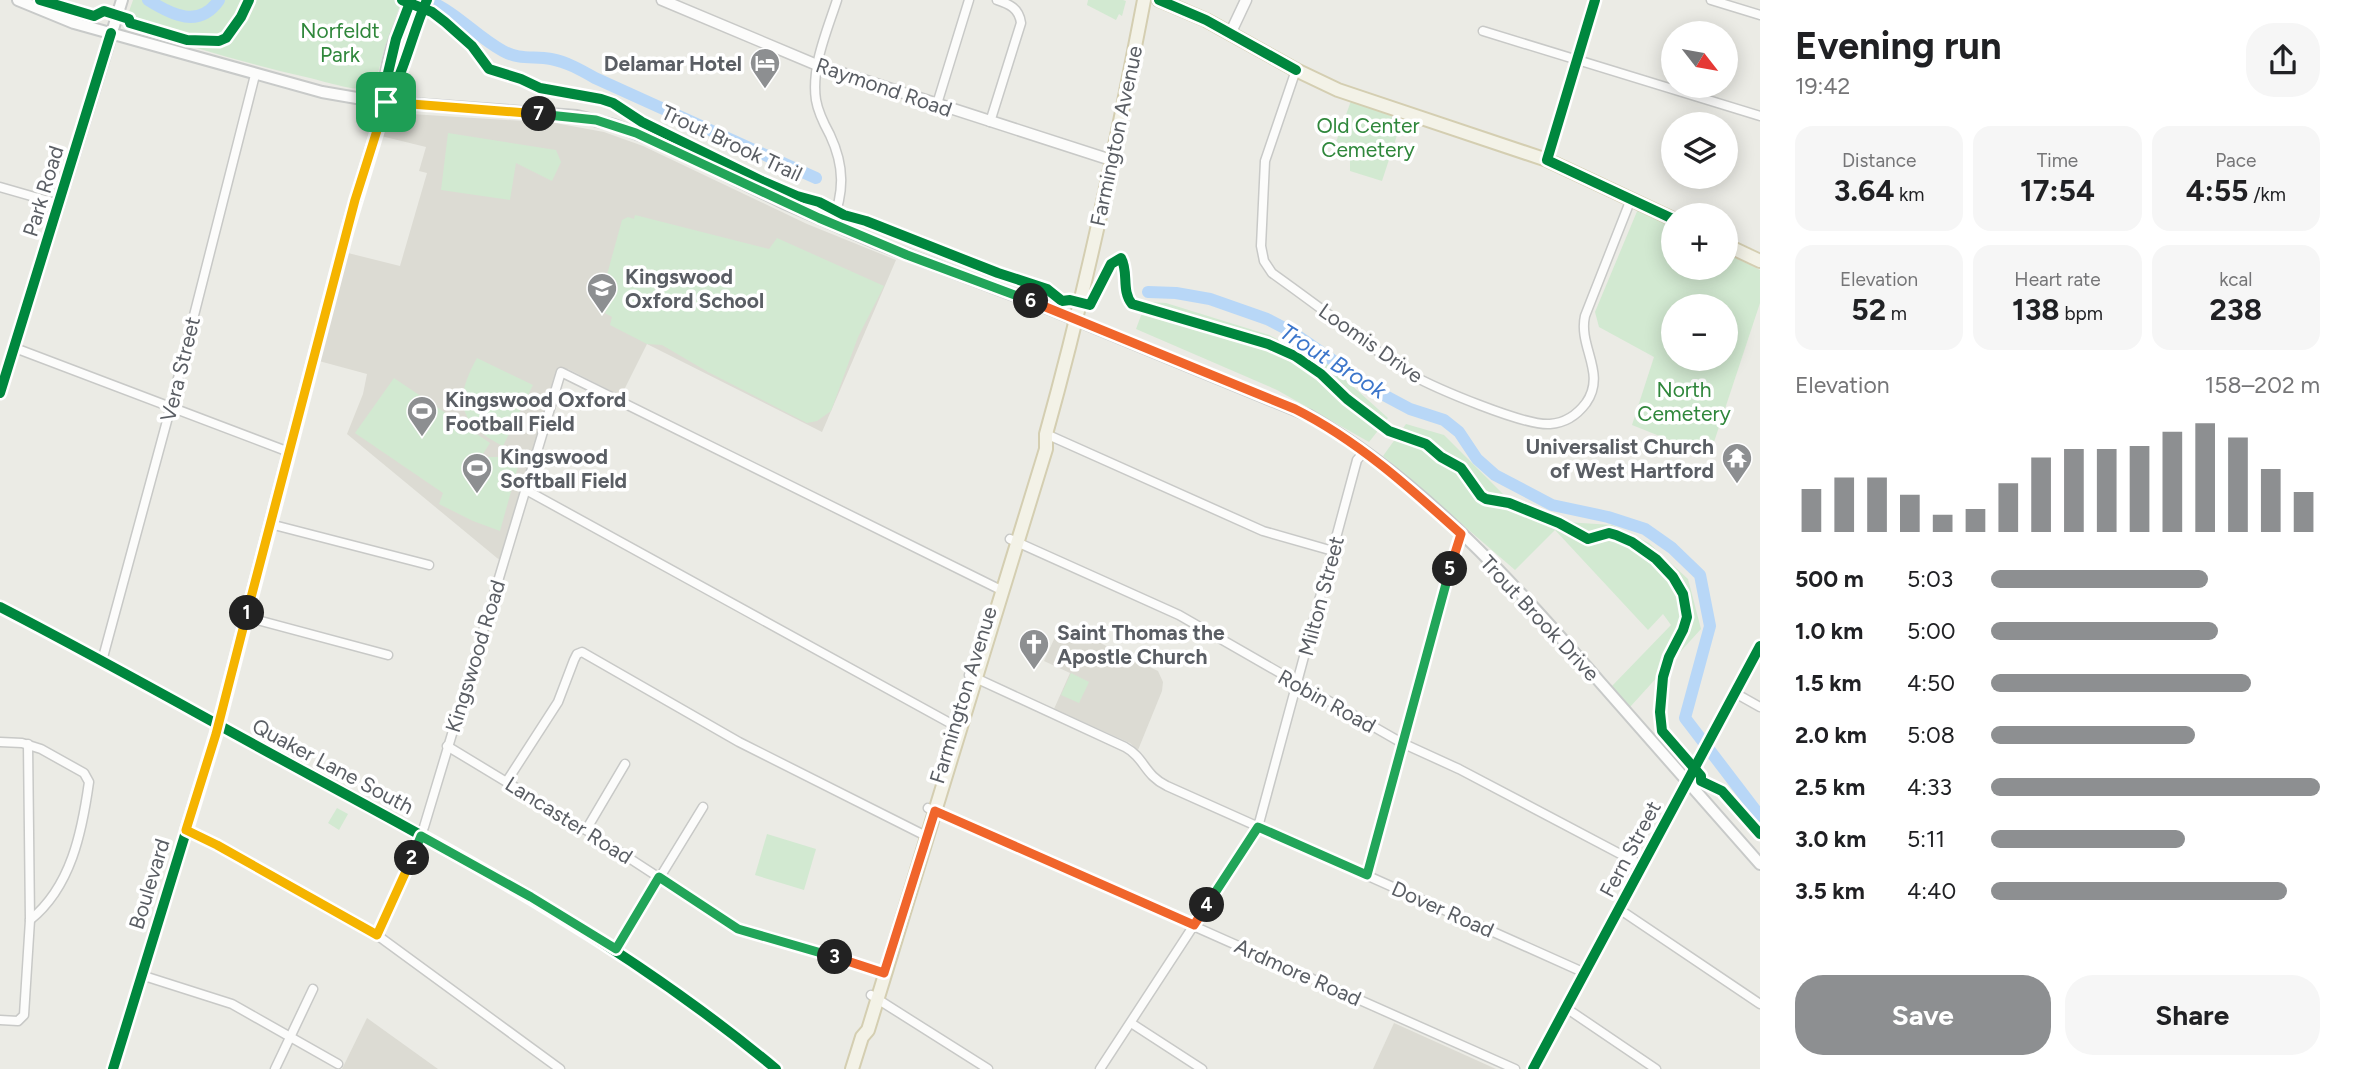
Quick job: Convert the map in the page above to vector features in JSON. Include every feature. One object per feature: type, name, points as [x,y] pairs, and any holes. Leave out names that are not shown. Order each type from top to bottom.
[{"type":"main road","name":"Trout Brook Drive","points":[[18,0],[74,23],[322,92],[386,102],[577,116],[596,120],[647,138],[832,224],[1295,409],[1322,423],[1364,452],[1419,496],[1499,570],[1760,864]]},
{"type":"main road","name":"Park Road","points":[[0,394],[122,0]]},
{"type":"main road","name":"Boulevard","points":[[113,1069],[218,725],[355,200],[386,102],[394,89],[427,0]]},
{"type":"main road","name":"Farmington Avenue","points":[[852,1069],[862,1037],[867,1030],[881,972],[998,589],[1046,449],[1046,434],[1076,320],[1144,0]]},
{"type":"main road","points":[[1159,0],[1206,20]]},
{"type":"main road","points":[[1173,0],[1230,34],[1332,87],[1381,106],[1547,160],[1661,213]]},
{"type":"main road","points":[[1182,0],[1206,20]]},
{"type":"main road","name":"Boulevard","points":[[386,102],[384,88],[408,5]]},
{"type":"main road","points":[[401,23],[417,23]]},
{"type":"main road","points":[[1738,251],[1760,261]]},
{"type":"main road","name":"Quaker Lane South","points":[[0,607],[531,897],[616,949],[729,1029],[776,1069]]},
{"type":"street","name":"Raymond Road","points":[[662,0],[817,65],[1111,160]]},
{"type":"street","points":[[832,224],[841,197],[842,176],[836,148],[816,103],[817,65],[837,0]]},
{"type":"street","points":[[937,104],[969,0]]},
{"type":"street","points":[[990,122],[1021,23],[1020,15],[1014,8],[997,0]]},
{"type":"street","points":[[1230,34],[1245,0]]},
{"type":"street","points":[[1547,160],[1595,0]]},
{"type":"street","points":[[1711,0],[1760,15]]},
{"type":"street","points":[[1483,31],[1760,116]]},
{"type":"street","name":"Loomis Drive","points":[[1296,70],[1265,161],[1261,246],[1264,261],[1272,272],[1408,373],[1444,390],[1530,422],[1559,422],[1576,414],[1586,403],[1594,383],[1593,364],[1583,326],[1585,316],[1631,199]]},
{"type":"street","name":"Vera Street","points":[[102,661],[171,406],[255,75]]},
{"type":"street","points":[[0,187],[59,204]]},
{"type":"street","points":[[15,348],[289,452]]},
{"type":"street","name":"Kingswood Road","points":[[377,935],[421,836],[561,372],[998,589]]},
{"type":"street","points":[[1046,434],[1263,531],[1333,551]]},
{"type":"street","name":"Milton Street","points":[[1100,1069],[1258,827],[1357,460],[1364,452]]},
{"type":"street","points":[[526,490],[956,727]]},
{"type":"street","points":[[270,524],[429,565]]},
{"type":"street","points":[[1367,875],[1461,534]]},
{"type":"street","name":"Robin Road","points":[[1014,540],[1179,615],[1402,743],[1458,769],[1643,866]]},
{"type":"street","points":[[246,617],[388,655]]},
{"type":"street","name":"Fern Street","points":[[1533,1069],[1760,646]]},
{"type":"street","points":[[507,781],[558,702],[574,660],[577,654],[582,652],[739,742],[923,835]]},
{"type":"street","name":"Dover Road","points":[[972,677],[1125,747],[1136,755],[1154,780],[1585,973]]},
{"type":"street","points":[[1735,694],[1760,707]]},
{"type":"street","points":[[0,742],[28,744],[84,772],[89,782],[70,865],[54,897],[30,920]]},
{"type":"street","points":[[0,1020],[18,1021],[24,1015],[30,920],[28,744]]},
{"type":"street","name":"Lancaster Road","points":[[447,746],[586,830],[738,929],[881,972]]},
{"type":"street","points":[[586,830],[625,764]]},
{"type":"street","points":[[616,949],[704,807]]},
{"type":"street","name":"Ardmore Road","points":[[931,810],[1514,1069]]},
{"type":"street","points":[[186,830],[377,935],[561,1069]]},
{"type":"street","points":[[1619,909],[1760,1004]]},
{"type":"street","points":[[141,975],[232,1004],[338,1064]]},
{"type":"street","points":[[275,1069],[313,989]]},
{"type":"street","points":[[874,996],[988,1069]]},
{"type":"street","points":[[1566,1008],[1656,1069]]},
{"type":"street","points":[[1131,1023],[1202,1069]]},
{"type":"shaded area","name":"Kingswood Oxford School","points":[[395,113],[555,123],[604,132],[643,146],[807,224],[896,260],[822,432],[647,344],[621,396],[568,369],[563,369],[556,376],[500,560],[497,558],[347,434],[363,394],[367,374],[319,361],[348,253],[400,266],[427,173],[419,171],[426,147],[381,136],[388,118]]},
{"type":"shaded area","points":[[1061,624],[1158,671],[1163,682],[1162,691],[1138,750],[1130,743],[1054,709],[1070,673],[1044,661]]},
{"type":"shaded area","points":[[367,1018],[438,1069],[342,1069]]},
{"type":"shaded area","points":[[1394,1023],[1496,1069],[1373,1069]]},
{"type":"green space","name":"Norfeldt Park","points":[[133,0],[402,0],[384,50],[374,89],[358,89],[267,68],[138,30],[128,17]]},
{"type":"green space","points":[[1088,0],[1126,1],[1122,16],[1119,14],[1116,20],[1087,5]]},
{"type":"green space","name":"Old Center Cemetery","points":[[1351,101],[1402,120],[1382,181],[1350,171],[1350,157],[1333,150]]},
{"type":"green space","points":[[448,133],[556,150],[561,162],[552,181],[516,163],[510,200],[441,190]]},
{"type":"green space","name":"North Cemetery","points":[[1638,209],[1661,221],[1661,280],[1738,280],[1738,259],[1760,270],[1760,303],[1738,369],[1738,294],[1661,294],[1661,371],[1737,371],[1712,448],[1687,447],[1632,425],[1654,357],[1599,327],[1595,312]]},
{"type":"green space","points":[[635,215],[769,249],[777,238],[884,286],[858,337],[831,411],[817,421],[807,423],[662,345],[647,344],[610,325],[612,317],[605,313],[611,294],[605,282],[622,220],[628,217],[634,219]]},
{"type":"green space","points":[[1146,302],[1166,303],[1269,335],[1329,365],[1388,418],[1369,442],[1277,390],[1136,329]]},
{"type":"green space","points":[[477,358],[533,385],[503,446],[477,429],[464,410],[465,387]]},
{"type":"green space","name":"Kingswood Oxford Football Field","points":[[394,378],[490,443],[481,457],[498,457],[519,463],[500,531],[439,504],[443,493],[355,433]]},
{"type":"green space","points":[[1406,424],[1444,435],[1506,497],[1566,522],[1612,525],[1649,543],[1688,579],[1701,629],[1630,707],[1612,686],[1671,625],[1663,614],[1648,630],[1555,530],[1515,570],[1383,456]]},
{"type":"green space","points":[[1071,673],[1089,682],[1079,703],[1061,695]]},
{"type":"green space","points":[[337,808],[348,814],[339,830],[328,823]]},
{"type":"green space","points":[[767,834],[816,849],[804,890],[755,875]]},
{"type":"waterway","name":"Trout Brook","points":[[148,0],[185,17],[203,14],[219,0]]},
{"type":"waterway","name":"Trout Brook","points":[[427,0],[509,54],[568,64],[816,178]]},
{"type":"waterway","name":"Trout Brook","points":[[1148,292],[1176,293],[1210,299],[1267,319],[1292,332],[1380,393],[1410,409],[1444,420],[1459,432],[1477,459],[1495,475],[1552,505],[1608,517],[1645,529],[1672,548],[1700,575],[1710,626],[1685,718],[1760,816]]},
{"type":"cycle path","points":[[40,0],[94,16],[104,11],[129,19],[130,23],[187,40],[219,41],[226,38],[249,0]]},
{"type":"cycle path","name":"Trout Brook Trail","points":[[402,0],[432,12],[445,22],[472,46],[489,69],[540,88],[613,103],[642,122],[762,181],[819,202],[844,215],[1047,289],[1062,301],[1070,300],[1090,305],[1111,264],[1121,258],[1127,293],[1132,304],[1268,344],[1295,356],[1321,374],[1347,399],[1389,431],[1426,444],[1441,457],[1461,468],[1486,499],[1509,503],[1559,523],[1588,539],[1609,533],[1632,542],[1656,559],[1673,577],[1683,594],[1687,617],[1663,677],[1660,712],[1662,731],[1701,776],[1701,781],[1722,791],[1760,834]]},
{"type":"cycle path","points":[[384,90],[396,39],[411,0]]},
{"type":"cycle path","points":[[113,1069],[216,734],[347,231],[386,102],[398,78],[427,0]]},
{"type":"cycle path","points":[[1159,0],[1206,20],[1296,70]]},
{"type":"cycle path","points":[[1595,0],[1547,160],[1661,213]]},
{"type":"cycle path","points":[[0,393],[111,33]]},
{"type":"cycle path","points":[[0,607],[433,842],[551,911],[666,985],[776,1069]]},
{"type":"cycle path","points":[[1533,1069],[1760,646]]},
{"type":"place","name":"Delamar Hotel","points":[[765,90]]},
{"type":"place","name":"Kingswood Oxford School","points":[[602,315]]},
{"type":"place","name":"Kingswood Oxford Football Field","points":[[422,438]]},
{"type":"place","name":"Universalist Church of West Hartford","points":[[1737,485]]},
{"type":"place","name":"Kingswood Softball Field","points":[[477,495]]},
{"type":"place","name":"Saint Thomas the Apostle Church","points":[[1034,671]]},
{"type":"route","points":[[386,102],[577,116],[614,125],[657,142],[782,202],[907,255],[1045,307],[1295,409],[1322,423],[1364,452],[1461,534],[1456,544],[1367,875],[1258,827],[1194,925],[935,811],[884,973],[738,929],[659,877],[616,949],[469,861],[421,836],[377,935],[186,830],[216,734],[355,200],[386,102]]}]
